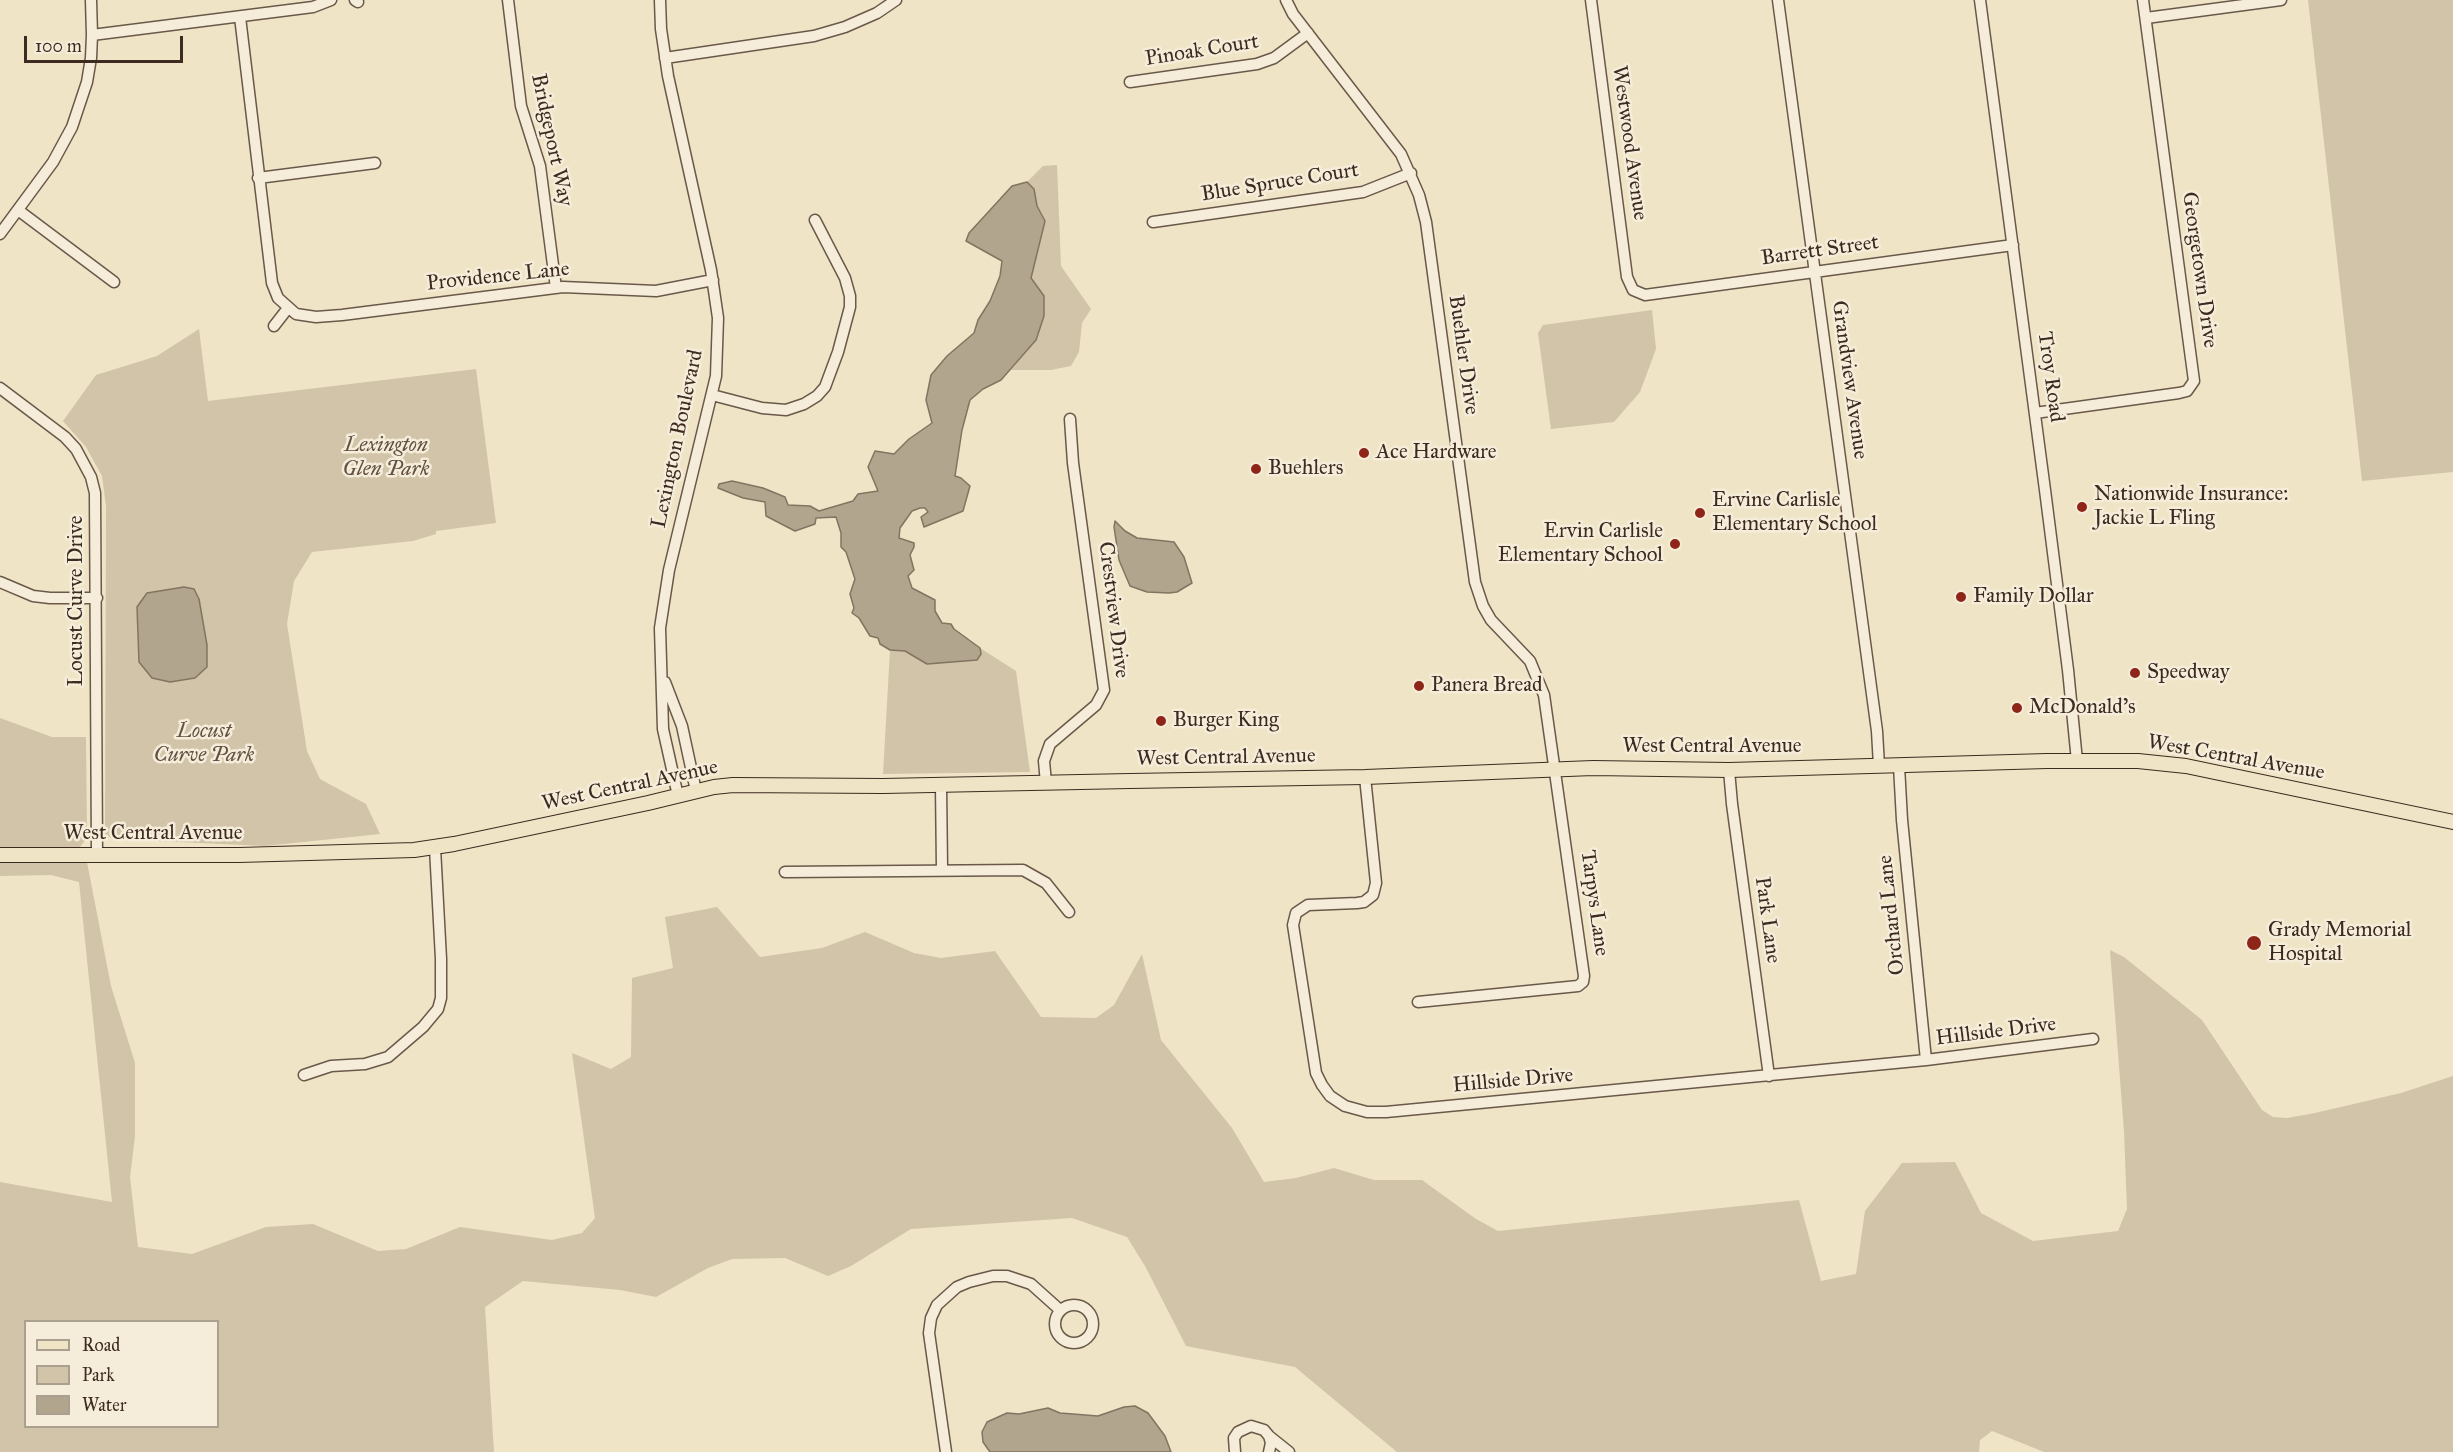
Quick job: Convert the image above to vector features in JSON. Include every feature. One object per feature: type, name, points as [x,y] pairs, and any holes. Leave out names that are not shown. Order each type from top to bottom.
[{"type":"main road","name":"West Central Avenue","points":[[0,855],[371,852],[435,848],[536,828],[714,787],[744,785],[941,785],[1365,777],[1556,770],[1686,768],[1729,770],[2077,761],[2138,761],[2186,766],[2453,822]]},
{"type":"street","points":[[0,234],[53,162],[72,127],[87,82],[92,34],[91,0]]},
{"type":"street","points":[[92,34],[313,7],[331,0]]},
{"type":"street","name":"Bridgeport Way","points":[[508,0],[521,106],[537,153],[542,177],[556,288]]},
{"type":"street","name":"Lexington Boulevard","points":[[660,0],[661,29],[676,117],[713,280],[719,345],[712,395],[662,605],[659,645],[663,729],[678,796]]},
{"type":"street","points":[[665,58],[814,36],[845,27],[877,13],[896,0]]},
{"type":"street","name":"Buehler Drive","points":[[1286,0],[1308,33],[1387,135],[1411,173],[1426,222],[1475,582],[1483,606],[1491,620],[1527,657],[1541,683],[1556,770]]},
{"type":"street","name":"Westwood Avenue","points":[[1591,0],[1627,278],[1633,290]]},
{"type":"street","name":"Grandview Avenue","points":[[1778,0],[1877,731],[1879,766]]},
{"type":"street","name":"Troy Road","points":[[1980,0],[2068,670],[2077,761]]},
{"type":"street","name":"Georgetown Drive","points":[[2035,413],[2180,393],[2187,391],[2194,381],[2143,0]]},
{"type":"street","points":[[2146,18],[2281,0]]},
{"type":"street","points":[[240,17],[272,283],[278,298],[288,308],[274,326]]},
{"type":"street","name":"Pinoak Court","points":[[1130,82],[1257,64],[1274,58],[1308,33]]},
{"type":"street","points":[[258,178],[375,163]]},
{"type":"street","name":"Blue Spruce Court","points":[[1152,222],[1363,192],[1411,173]]},
{"type":"street","points":[[18,210],[114,282]]},
{"type":"street","points":[[712,395],[762,408],[786,410],[804,404],[817,396],[825,387],[838,352],[850,307],[850,296],[845,278],[815,220]]},
{"type":"street","name":"Barrett Street","points":[[1633,290],[1645,295],[2013,245]]},
{"type":"street","name":"Providence Lane","points":[[288,308],[303,316],[316,317],[556,288],[580,287],[639,292],[713,280]]},
{"type":"street","name":"Locust Curve Drive","points":[[0,388],[65,437],[85,462],[91,477],[96,508],[98,856]]},
{"type":"street","name":"Crestview Drive","points":[[1046,783],[1044,761],[1050,744],[1096,705],[1104,690],[1073,463],[1070,419]]},
{"type":"street","points":[[0,582],[33,596],[97,598]]},
{"type":"street","name":"Lexington Boulevard","points":[[662,675],[682,726],[696,791]]},
{"type":"street","name":"Orchard Lane","points":[[1899,766],[1902,820],[1926,1060]]},
{"type":"street","name":"Tarpys Lane","points":[[1418,1002],[1578,986],[1583,982],[1556,770]]},
{"type":"street","name":"Park Lane","points":[[1729,770],[1769,1076]]},
{"type":"street","name":"Hillside Drive","points":[[1365,777],[1376,883],[1373,895],[1364,902],[1308,905],[1296,913],[1293,924],[1316,1073],[1322,1085],[1338,1102],[1367,1112],[1386,1112],[1926,1060],[2093,1039]]},
{"type":"street","points":[[941,785],[942,869]]},
{"type":"street","points":[[304,1075],[331,1066],[365,1064],[387,1057],[412,1038],[438,1009],[441,998],[441,959],[435,848]]},
{"type":"street","points":[[785,872],[1023,870],[1046,883],[1069,912]]},
{"type":"street","points":[[946,1452],[929,1333],[931,1318],[937,1305],[957,1287],[981,1278],[1007,1275],[1031,1284],[1060,1310]]},
{"type":"street","points":[[1235,1452],[1234,1438],[1244,1428],[1258,1426],[1289,1452]]},
{"type":"street","points":[[1269,1436],[1271,1443],[1269,1452]]},
{"type":"green space","points":[[2308,0],[2453,0],[2453,472],[2362,481]]},
{"type":"green space","points":[[1057,165],[1061,266],[1091,309],[1082,323],[1079,352],[1071,366],[1051,370],[1011,370],[1036,340],[1044,295],[1031,278],[1045,221],[1037,206],[1034,189],[1027,182],[1043,166]]},
{"type":"green space","points":[[1652,310],[1656,349],[1640,392],[1614,422],[1551,429],[1538,333],[1543,325]]},
{"type":"green space","name":"Locust Curve Park","points":[[199,329],[208,401],[476,369],[496,523],[436,531],[436,534],[413,541],[312,552],[294,581],[287,624],[307,751],[320,779],[366,804],[380,834],[265,846],[113,839],[105,835],[106,506],[102,476],[86,447],[63,421],[96,375],[157,356]]},
{"type":"green space","points":[[980,648],[1016,671],[1030,772],[883,774],[890,650],[905,651],[919,658],[981,654]]},
{"type":"green space","points":[[0,718],[52,737],[86,737],[87,838],[80,847],[62,850],[0,848]]},
{"type":"green space","points":[[0,861],[87,862],[111,986],[135,1063],[135,1136],[130,1177],[138,1247],[192,1254],[266,1227],[313,1224],[378,1251],[406,1249],[460,1227],[552,1240],[582,1233],[595,1218],[572,1053],[611,1069],[631,1057],[632,978],[673,968],[665,917],[717,907],[760,957],[822,948],[865,932],[914,953],[941,958],[995,951],[1041,1017],[1096,1018],[1114,1005],[1142,954],[1161,1040],[1232,1128],[1264,1182],[1296,1178],[1334,1168],[1374,1180],[1422,1180],[1476,1219],[1498,1231],[1799,1200],[1821,1281],[1856,1274],[1865,1211],[1902,1163],[1955,1162],[1981,1213],[2033,1241],[2118,1231],[2127,1209],[2124,1131],[2110,950],[2124,957],[2202,1020],[2262,1110],[2273,1117],[2287,1118],[2315,1113],[2401,1093],[2453,1076],[2453,1452],[2044,1452],[1992,1431],[1980,1440],[1979,1452],[1397,1452],[1295,1367],[1186,1346],[1145,1266],[1127,1237],[1072,1218],[911,1229],[851,1266],[828,1276],[785,1258],[732,1259],[708,1268],[656,1297],[620,1290],[523,1281],[485,1307],[494,1452],[0,1452],[0,1182],[112,1202],[79,882],[51,875],[0,876]]},
{"type":"water","points":[[1027,182],[1034,189],[1037,206],[1045,221],[1031,278],[1044,296],[1044,316],[1036,340],[1001,380],[983,389],[970,400],[962,430],[955,476],[970,486],[963,511],[924,527],[921,517],[928,512],[925,508],[920,508],[912,511],[900,528],[899,538],[914,543],[910,555],[914,570],[908,576],[912,588],[935,600],[935,611],[942,623],[951,624],[954,629],[980,648],[981,654],[977,660],[927,664],[905,651],[890,650],[880,644],[878,638],[870,636],[859,618],[852,613],[854,608],[850,594],[855,579],[846,552],[841,547],[841,533],[836,517],[816,518],[815,524],[795,531],[766,516],[765,502],[743,498],[718,488],[719,484],[732,481],[763,488],[785,497],[788,505],[810,506],[819,511],[853,501],[858,494],[878,491],[868,467],[875,451],[894,454],[909,439],[932,423],[926,400],[931,375],[947,356],[974,333],[1000,276],[1002,261],[966,241],[969,233],[1012,186]]},
{"type":"water","points":[[1115,521],[1137,538],[1174,542],[1184,557],[1192,583],[1177,592],[1169,593],[1147,592],[1130,586],[1119,560]]},
{"type":"water","points":[[184,587],[194,589],[199,599],[207,645],[207,667],[195,678],[170,682],[152,678],[139,662],[137,607],[147,593]]},
{"type":"water","points":[[1135,1406],[1148,1413],[1165,1436],[1171,1452],[990,1452],[983,1442],[982,1432],[987,1422],[1007,1413],[1019,1414],[1048,1408],[1060,1413],[1098,1416],[1124,1407]]},
{"type":"place","name":"Ace Hardware","points":[[1364,453]]},
{"type":"place","name":"Buehlers","points":[[1256,469]]},
{"type":"place","name":"Nationwide Insurance: Jackie L Fling","points":[[2082,507]]},
{"type":"place","name":"Ervine Carlisle Elementary School","points":[[1700,513]]},
{"type":"place","name":"Ervin Carlisle Elementary School","points":[[1675,544]]},
{"type":"place","name":"Family Dollar","points":[[1961,597]]},
{"type":"place","name":"Speedway","points":[[2135,673]]},
{"type":"place","name":"Panera Bread","points":[[1419,686]]},
{"type":"place","name":"McDonald's","points":[[2017,708]]},
{"type":"place","name":"Burger King","points":[[1161,721]]},
{"type":"place","name":"Grady Memorial Hospital","points":[[2254,943]]},
{"type":"park label","name":"Lexington Glen Park","points":[[386,458]]}]
